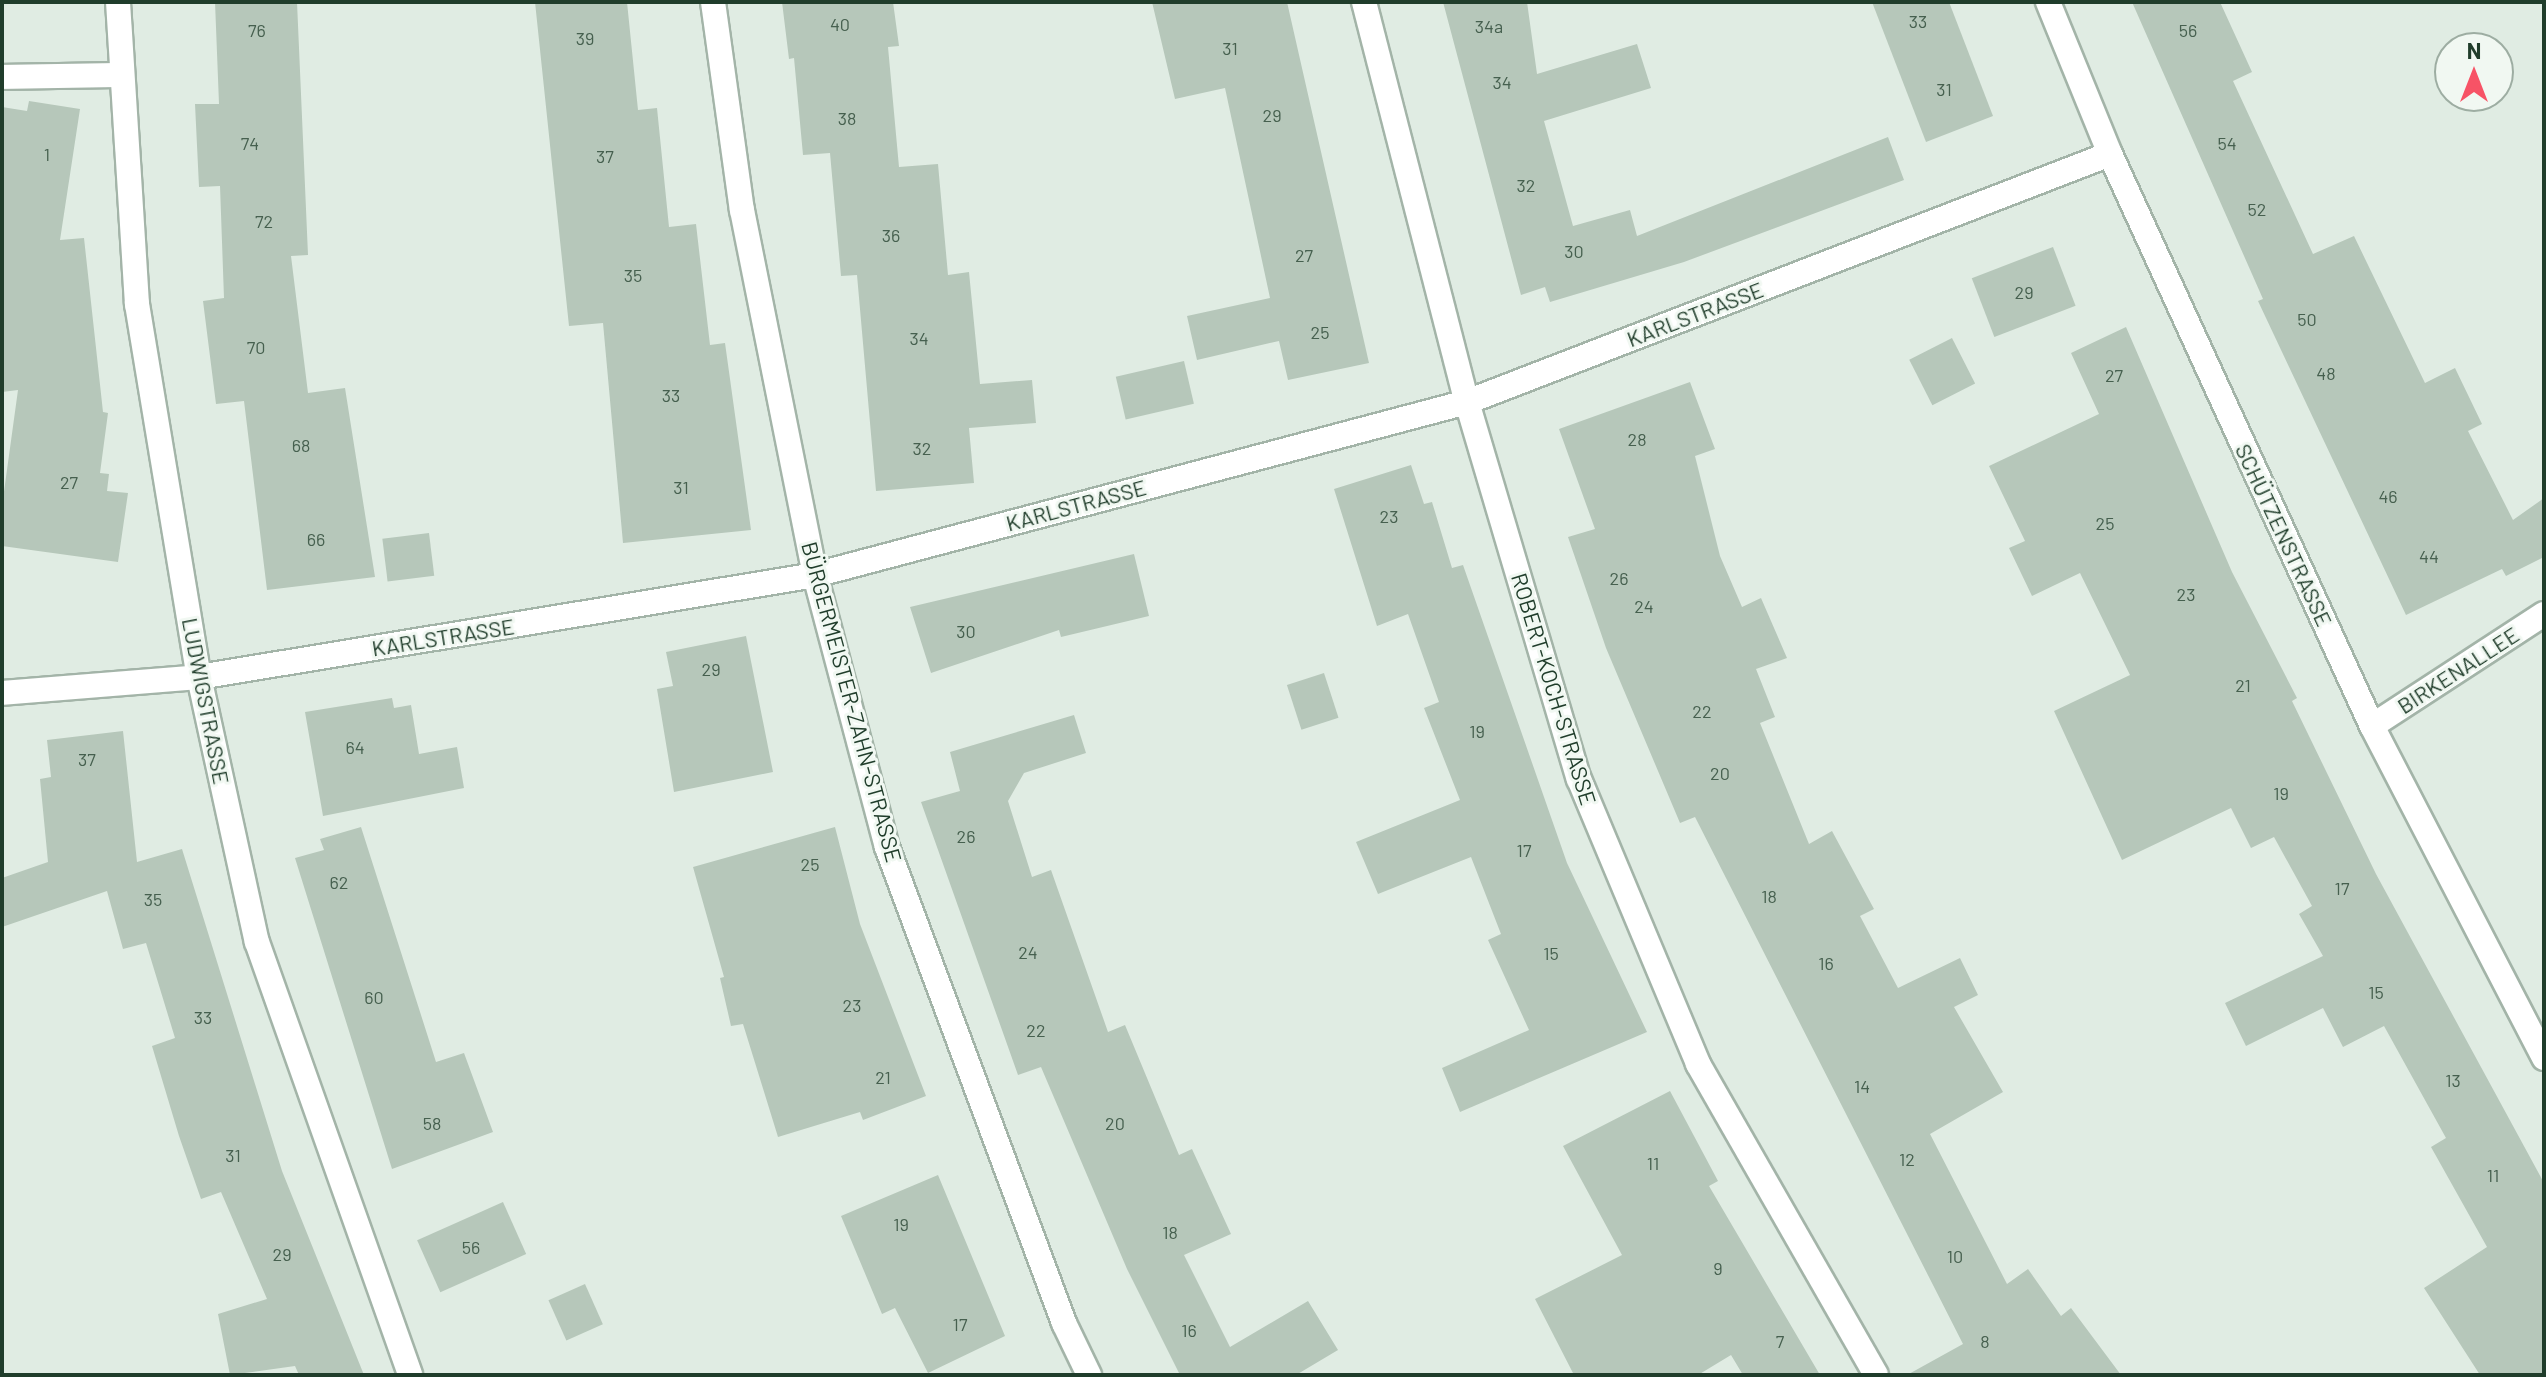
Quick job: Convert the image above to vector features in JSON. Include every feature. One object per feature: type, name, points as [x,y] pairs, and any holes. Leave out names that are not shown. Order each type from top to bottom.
[{"type":"street","name":"LUDWIGSTRASSE","points":[[118,2],[137,304],[199,677],[257,942],[410,1375]]},
{"type":"street","name":"BÜRGERMEISTER-ZAHN-STRASSE","points":[[713,2],[742,210],[815,575],[887,847],[1064,1323],[1089,1375]]},
{"type":"street","name":"ROBERT-KOCH-STRASSE","points":[[1364,2],[1467,402],[1579,779],[1698,1064],[1876,1375]]},
{"type":"street","name":"SCHÜTZENSTRASSE","points":[[2048,2],[2110,154],[2372,726],[2544,1058]]},
{"type":"street","points":[[2,77],[121,75]]},
{"type":"street","name":"KARLSTRASSE","points":[[2,693],[199,677],[815,575],[1467,402],[2110,154]]},
{"type":"street","name":"BIRKENALLEE","points":[[2372,726],[2544,614]]},
{"type":"building","points":[[215,2],[297,2],[308,255],[291,256],[308,393],[345,388],[375,577],[267,590],[244,401],[216,404],[203,301],[224,298],[220,186],[199,187],[195,104],[219,104]]},
{"type":"building","points":[[535,2],[627,2],[638,110],[657,108],[669,227],[696,224],[710,345],[725,343],[751,530],[623,543],[603,323],[569,326]]},
{"type":"building","points":[[782,2],[893,2],[899,46],[888,47],[899,167],[938,164],[948,275],[969,272],[980,384],[1032,380],[1036,423],[969,428],[974,483],[876,491],[857,275],[841,276],[830,153],[803,155],[794,58],[789,59]]},
{"type":"building","points":[[1152,2],[1287,2],[1369,363],[1288,380],[1279,341],[1197,360],[1187,316],[1270,298],[1225,88],[1175,99]]},
{"type":"building","points":[[1443,2],[1527,2],[1537,74],[1637,44],[1651,88],[1544,121],[1573,226],[1630,210],[1637,236],[1888,137],[1904,180],[1684,262],[1550,302],[1545,287],[1521,295]]},
{"type":"building","points":[[1872,2],[1949,2],[1993,116],[1926,142]]},
{"type":"building","points":[[2132,2],[2220,2],[2252,72],[2233,81],[2313,254],[2354,236],[2425,383],[2455,368],[2482,424],[2468,431],[2513,520],[2544,498],[2544,557],[2506,576],[2502,569],[2406,615],[2258,301],[2263,299]]},
{"type":"building","points":[[29,101],[80,109],[60,240],[84,238],[103,412],[108,413],[100,473],[109,474],[107,491],[128,493],[118,562],[2,546],[2,506],[18,390],[2,392],[2,107],[27,111]]},
{"type":"building","points":[[2053,247],[2076,306],[1994,337],[1972,278]]},
{"type":"building","points":[[2126,327],[2232,572],[2297,698],[2292,701],[2376,874],[2544,1183],[2544,1375],[2480,1375],[2424,1288],[2487,1247],[2431,1147],[2446,1138],[2384,1026],[2343,1047],[2323,1008],[2246,1046],[2225,1003],[2323,956],[2299,914],[2312,906],[2274,837],[2251,848],[2231,808],[2122,860],[2054,711],[2130,675],[2080,573],[2032,596],[2009,548],[2025,541],[1989,466],[2099,414],[2071,353]]},
{"type":"building","points":[[1952,338],[1975,383],[1932,405],[1909,360]]},
{"type":"building","points":[[1184,361],[1194,404],[1126,420],[1116,377]]},
{"type":"building","points":[[1690,382],[1715,449],[1695,456],[1720,556],[1742,607],[1761,598],[1787,658],[1756,669],[1775,717],[1760,723],[1809,844],[1832,831],[1874,909],[1860,916],[1898,988],[1960,958],[1978,995],[1954,1007],[2003,1092],[1930,1134],[2007,1284],[2028,1269],[2061,1316],[2071,1308],[2121,1375],[1907,1375],[1963,1344],[1695,817],[1680,823],[1606,648],[1568,537],[1595,529],[1559,429]]},
{"type":"building","points":[[1411,465],[1424,504],[1432,502],[1452,568],[1463,565],[1567,863],[1647,1032],[1460,1112],[1442,1068],[1529,1030],[1488,940],[1501,934],[1471,857],[1378,894],[1356,842],[1460,800],[1424,708],[1439,702],[1408,614],[1377,626],[1334,489]]},
{"type":"building","points":[[429,533],[434,576],[388,581],[382,539]]},
{"type":"building","points":[[1134,554],[1149,616],[1061,637],[1059,630],[931,673],[910,607]]},
{"type":"building","points":[[746,636],[773,772],[674,792],[657,689],[673,686],[666,652]]},
{"type":"building","points":[[1324,673],[1339,718],[1301,730],[1287,685]]},
{"type":"building","points":[[392,698],[394,708],[411,705],[419,754],[457,747],[464,788],[323,816],[305,712]]},
{"type":"building","points":[[1074,715],[1086,753],[1024,773],[1008,801],[1032,877],[1051,870],[1108,1032],[1125,1025],[1179,1155],[1192,1149],[1231,1234],[1184,1255],[1230,1347],[1308,1301],[1338,1350],[1296,1375],[1180,1375],[1127,1269],[1041,1067],[1018,1075],[921,802],[960,791],[950,752]]},
{"type":"building","points":[[123,731],[137,862],[182,849],[282,1171],[364,1375],[299,1375],[295,1366],[230,1375],[218,1314],[267,1299],[221,1192],[201,1199],[152,1046],[175,1038],[146,943],[123,949],[107,891],[2,927],[2,878],[48,862],[40,779],[51,777],[47,740]]},
{"type":"building","points":[[361,827],[436,1062],[464,1053],[493,1132],[392,1169],[295,858],[324,850],[320,839]]},
{"type":"building","points":[[835,827],[860,924],[926,1096],[863,1120],[860,1112],[778,1137],[743,1024],[731,1026],[720,978],[724,977],[693,867]]},
{"type":"building","points":[[1670,1091],[1718,1181],[1709,1186],[1820,1375],[1743,1375],[1731,1355],[1698,1375],[1574,1375],[1535,1299],[1622,1255],[1563,1146]]},
{"type":"building","points":[[938,1175],[1005,1336],[928,1373],[895,1308],[882,1314],[841,1216]]},
{"type":"building","points":[[503,1202],[526,1254],[440,1292],[417,1240]]},
{"type":"building","points":[[585,1284],[603,1324],[566,1340],[548,1300]]}]
